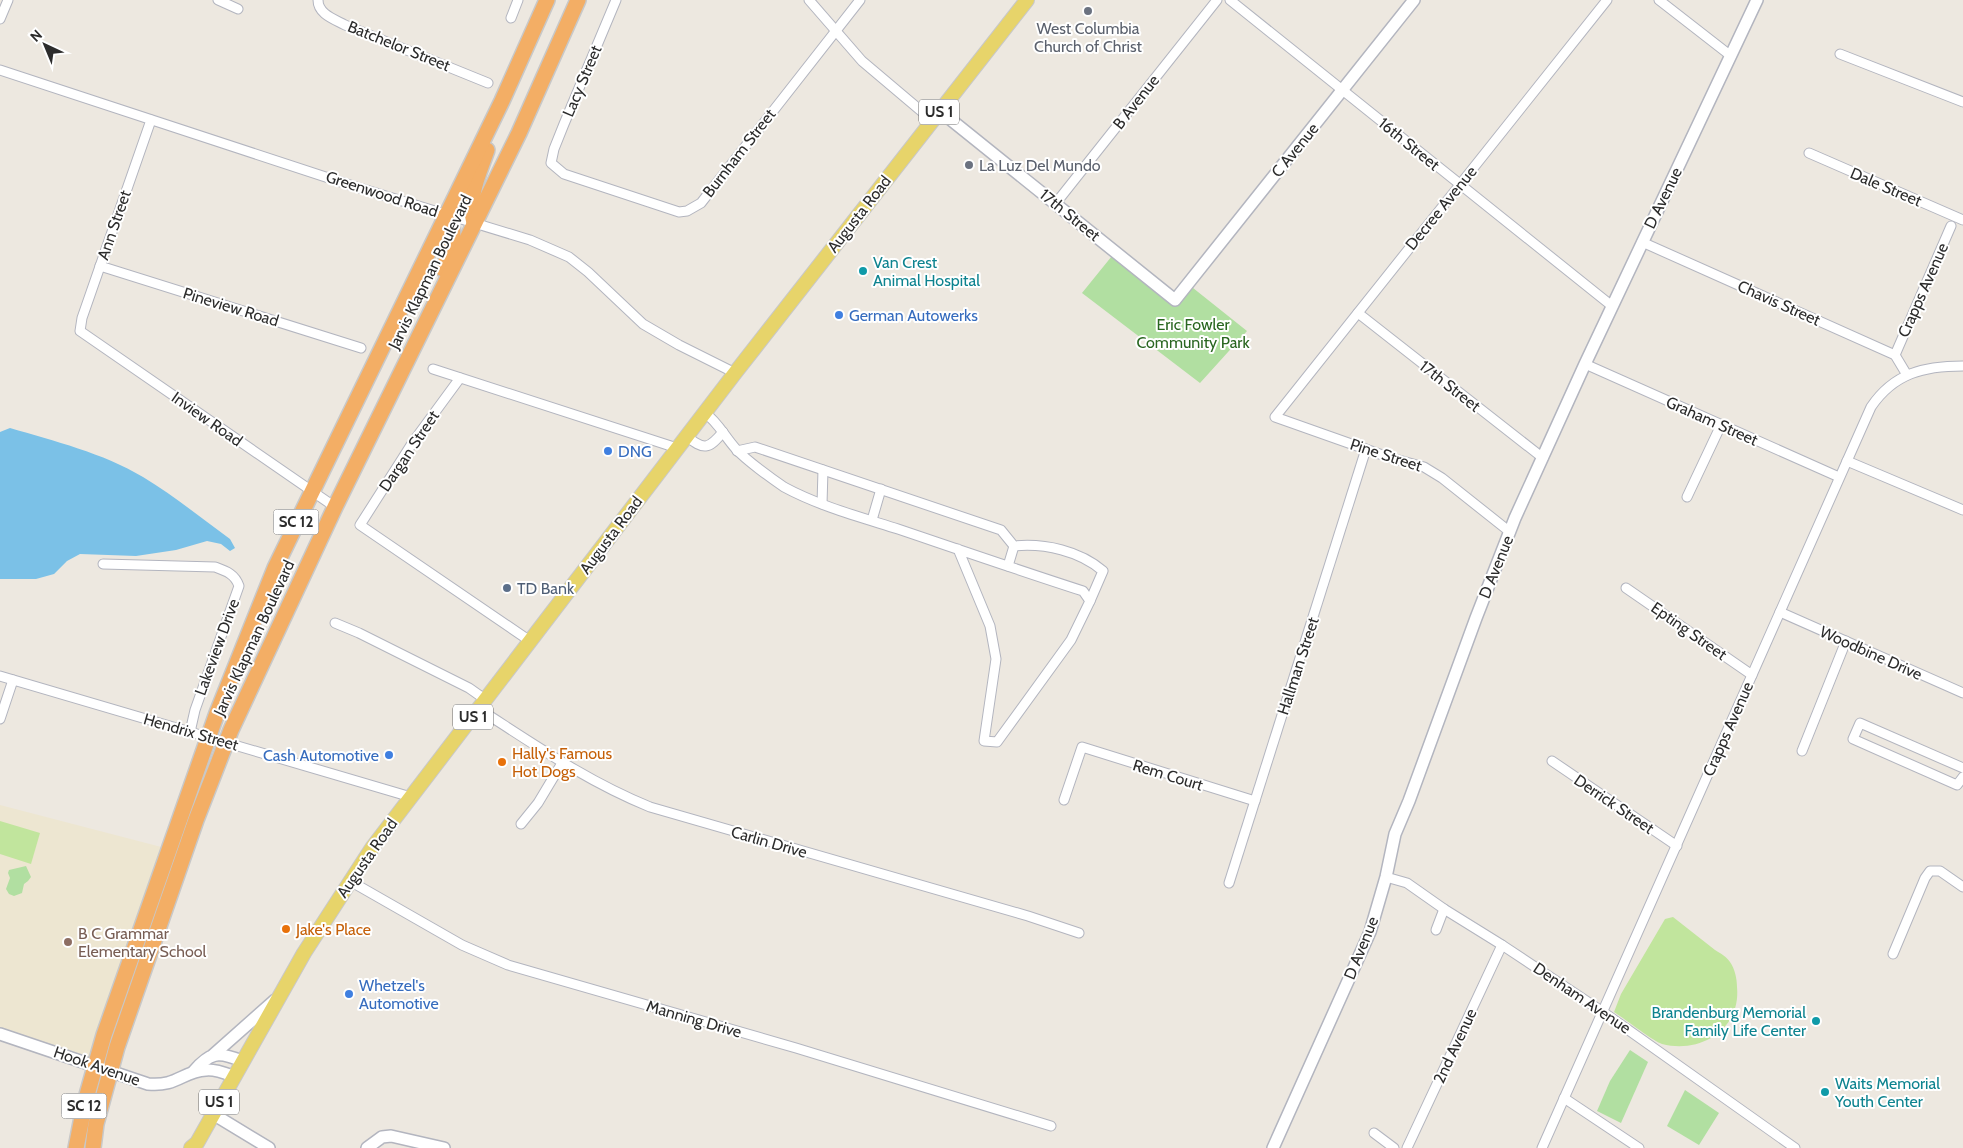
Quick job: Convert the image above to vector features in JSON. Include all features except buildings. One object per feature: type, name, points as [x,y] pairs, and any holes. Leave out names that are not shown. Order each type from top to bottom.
[{"type":"highway","name":"Jarvis Klapman Boulevard","points":[[76,1148],[84,1102],[94,1065],[208,738],[275,568],[502,101],[547,0]]},
{"type":"highway","name":"Jarvis Klapman Boulevard","points":[[93,1148],[96,1124],[110,1071],[193,828],[226,742],[258,668],[335,507],[519,133],[578,0]]},
{"type":"highway","points":[[474,223],[471,204],[473,190],[502,101]]},
{"type":"highway","points":[[423,328],[453,234],[452,224],[446,215]]},
{"type":"main road","name":"Augusta Road","points":[[194,1146],[304,953],[350,882],[411,797],[704,412],[1027,0]]},
{"type":"street","points":[[0,19],[8,0]]},
{"type":"street","points":[[218,0],[238,9]]},
{"type":"street","name":"Batchelor Street","points":[[318,0],[323,13],[345,25],[488,83]]},
{"type":"street","points":[[511,18],[518,0]]},
{"type":"street","name":"Lacy Street","points":[[551,163],[554,149],[616,0]]},
{"type":"street","points":[[809,0],[853,52],[870,68],[937,116]]},
{"type":"street","name":"Burnham Street","points":[[551,163],[564,174],[671,211],[687,212],[695,208],[701,203],[860,0]]},
{"type":"street","name":"B Avenue","points":[[1056,203],[1217,0]]},
{"type":"street","name":"16th Street","points":[[1230,0],[1612,306]]},
{"type":"street","name":"C Avenue","points":[[1175,300],[1414,0]]},
{"type":"street","name":"Decree Avenue","points":[[1275,417],[1607,0]]},
{"type":"street","points":[[1659,0],[1731,56]]},
{"type":"street","name":"D Avenue","points":[[1273,1148],[1370,932],[1386,878],[1395,834],[1510,532],[1585,364],[1757,0]]},
{"type":"street","points":[[1840,54],[1963,102]]},
{"type":"street","name":"Greenwood Road","points":[[0,70],[446,215],[530,240],[569,257],[588,272],[643,324],[679,345],[735,373]]},
{"type":"street","name":"17th Street","points":[[937,116],[1056,203],[1175,300]]},
{"type":"street","name":"Ann Street","points":[[80,331],[82,318],[150,120]]},
{"type":"street","name":"Dale Street","points":[[1809,153],[1963,220]]},
{"type":"street","name":"Crapps Avenue","points":[[1895,355],[1952,226]]},
{"type":"street","name":"Chavis Street","points":[[1642,242],[1895,355]]},
{"type":"street","name":"Pineview Road","points":[[100,266],[361,348]]},
{"type":"street","name":"17th Street","points":[[1358,313],[1543,458]]},
{"type":"street","name":"Inview Road","points":[[80,331],[335,507]]},
{"type":"street","points":[[1895,355],[1907,375]]},
{"type":"street","name":"Graham Street","points":[[1585,364],[1839,477]]},
{"type":"street","name":"Crapps Avenue","points":[[1542,1148],[1871,407],[1886,388],[1907,375],[1922,369],[1963,366]]},
{"type":"street","points":[[433,369],[677,448]]},
{"type":"street","name":"Dargan Street","points":[[460,378],[413,442],[360,525],[530,641]]},
{"type":"street","points":[[704,412],[715,419],[737,450],[782,486],[822,504],[1082,591],[1090,601]]},
{"type":"street","name":"Pine Street","points":[[1275,417],[1424,467],[1434,472],[1510,532]]},
{"type":"street","points":[[1687,497],[1721,425]]},
{"type":"street","points":[[686,436],[701,446],[707,446],[714,443],[723,432]]},
{"type":"street","points":[[737,450],[755,446],[1002,530],[1014,546]]},
{"type":"street","name":"Hallman Street","points":[[1229,883],[1366,449]]},
{"type":"street","points":[[1846,460],[1963,510]]},
{"type":"street","points":[[822,504],[823,470]]},
{"type":"street","points":[[872,520],[880,489]]},
{"type":"street","points":[[958,549],[990,626],[996,660],[984,741],[997,742],[1072,640],[1103,571],[1093,562],[1058,548],[1030,545],[1014,546]]},
{"type":"street","points":[[1008,566],[1014,546]]},
{"type":"street","name":"Lakeview Drive","points":[[104,564],[215,567],[237,579],[239,586],[195,710],[190,732]]},
{"type":"street","name":"Epting Street","points":[[1626,588],[1752,675]]},
{"type":"street","name":"Woodbine Drive","points":[[1780,612],[1963,693]]},
{"type":"street","points":[[335,623],[469,688],[482,704]]},
{"type":"street","points":[[1802,751],[1846,641]]},
{"type":"street","name":"Hendrix Street","points":[[0,676],[411,797]]},
{"type":"street","points":[[0,718],[13,680]]},
{"type":"street","name":"Carlin Drive","points":[[482,704],[562,763],[583,776],[618,794],[650,807],[1028,916],[1079,933]]},
{"type":"street","points":[[1963,768],[1860,723],[1853,739],[1957,785],[1963,777]]},
{"type":"street","name":"Rem Court","points":[[1064,800],[1082,747],[1255,801]]},
{"type":"street","name":"Derrick Street","points":[[1552,761],[1676,846]]},
{"type":"street","points":[[521,824],[538,803],[562,763]]},
{"type":"street","points":[[1892,954],[1925,878],[1930,871],[1940,871],[1963,887]]},
{"type":"street","name":"Denham Avenue","points":[[1386,878],[1407,883],[1444,909],[1502,945],[1603,1012],[1795,1148]]},
{"type":"street","name":"Manning Drive","points":[[350,882],[462,945],[508,965],[796,1048],[1051,1126]]},
{"type":"street","points":[[1436,930],[1444,909]]},
{"type":"street","name":"2nd Avenue","points":[[1407,1148],[1502,945]]},
{"type":"street","name":"Hook Avenue","points":[[193,1072],[282,994]]},
{"type":"street","name":"Hook Avenue","points":[[0,1034],[132,1079],[157,1085],[173,1082],[193,1072],[211,1070],[233,1076]]},
{"type":"street","points":[[213,1055],[225,1054],[242,1061]]},
{"type":"street","points":[[1564,1098],[1639,1148]]},
{"type":"street","points":[[213,1114],[269,1148]]},
{"type":"street","points":[[1374,1133],[1394,1148]]},
{"type":"street","points":[[368,1148],[382,1137],[391,1136],[444,1148]]},
{"type":"shaded area","name":"B C Grammar Elementary School","points":[[0,805],[169,849],[94,1065],[0,1034]]},
{"type":"green space","name":"Eric Fowler Community Park","points":[[1116,251],[1175,299],[1188,284],[1247,331],[1200,383],[1082,293]]},
{"type":"green space","points":[[0,821],[40,833],[31,864],[0,854]]},
{"type":"green space","points":[[26,866],[31,877],[24,884],[22,893],[14,896],[9,894],[6,889],[10,878],[9,870]]},
{"type":"green space","points":[[1673,917],[1727,958],[1733,968],[1737,981],[1737,1002],[1725,1026],[1716,1035],[1691,1045],[1662,1044],[1614,1012],[1621,994],[1665,919]]},
{"type":"green space","points":[[1630,1050],[1648,1062],[1621,1123],[1597,1111],[1610,1081]]},
{"type":"green space","points":[[1685,1090],[1719,1113],[1699,1145],[1667,1126]]},
{"type":"water","points":[[10,428],[78,448],[112,461],[143,477],[230,539],[235,548],[230,551],[221,544],[207,541],[176,550],[136,556],[80,554],[67,561],[54,574],[36,579],[0,579],[0,432]]},
{"type":"place","name":"West Columbia Church of Christ","points":[[1088,11]]},
{"type":"place","name":"La Luz Del Mundo","points":[[969,165]]},
{"type":"place","name":"Van Crest Animal Hospital","points":[[863,271]]},
{"type":"place","name":"German Autowerks","points":[[839,315]]},
{"type":"place","name":"DNG","points":[[608,451]]},
{"type":"place","name":"TD Bank","points":[[507,588]]},
{"type":"place","name":"Cash Automotive","points":[[389,755]]},
{"type":"place","name":"Hally's Famous Hot Dogs","points":[[502,762]]},
{"type":"place","name":"Jake's Place","points":[[286,929]]},
{"type":"place","name":"B C Grammar Elementary School","points":[[68,942]]},
{"type":"place","name":"Whetzel's Automotive","points":[[349,994]]},
{"type":"place","name":"Brandenburg Memorial Family Life Center","points":[[1816,1021]]},
{"type":"place","name":"Waits Memorial Youth Center","points":[[1825,1092]]}]
